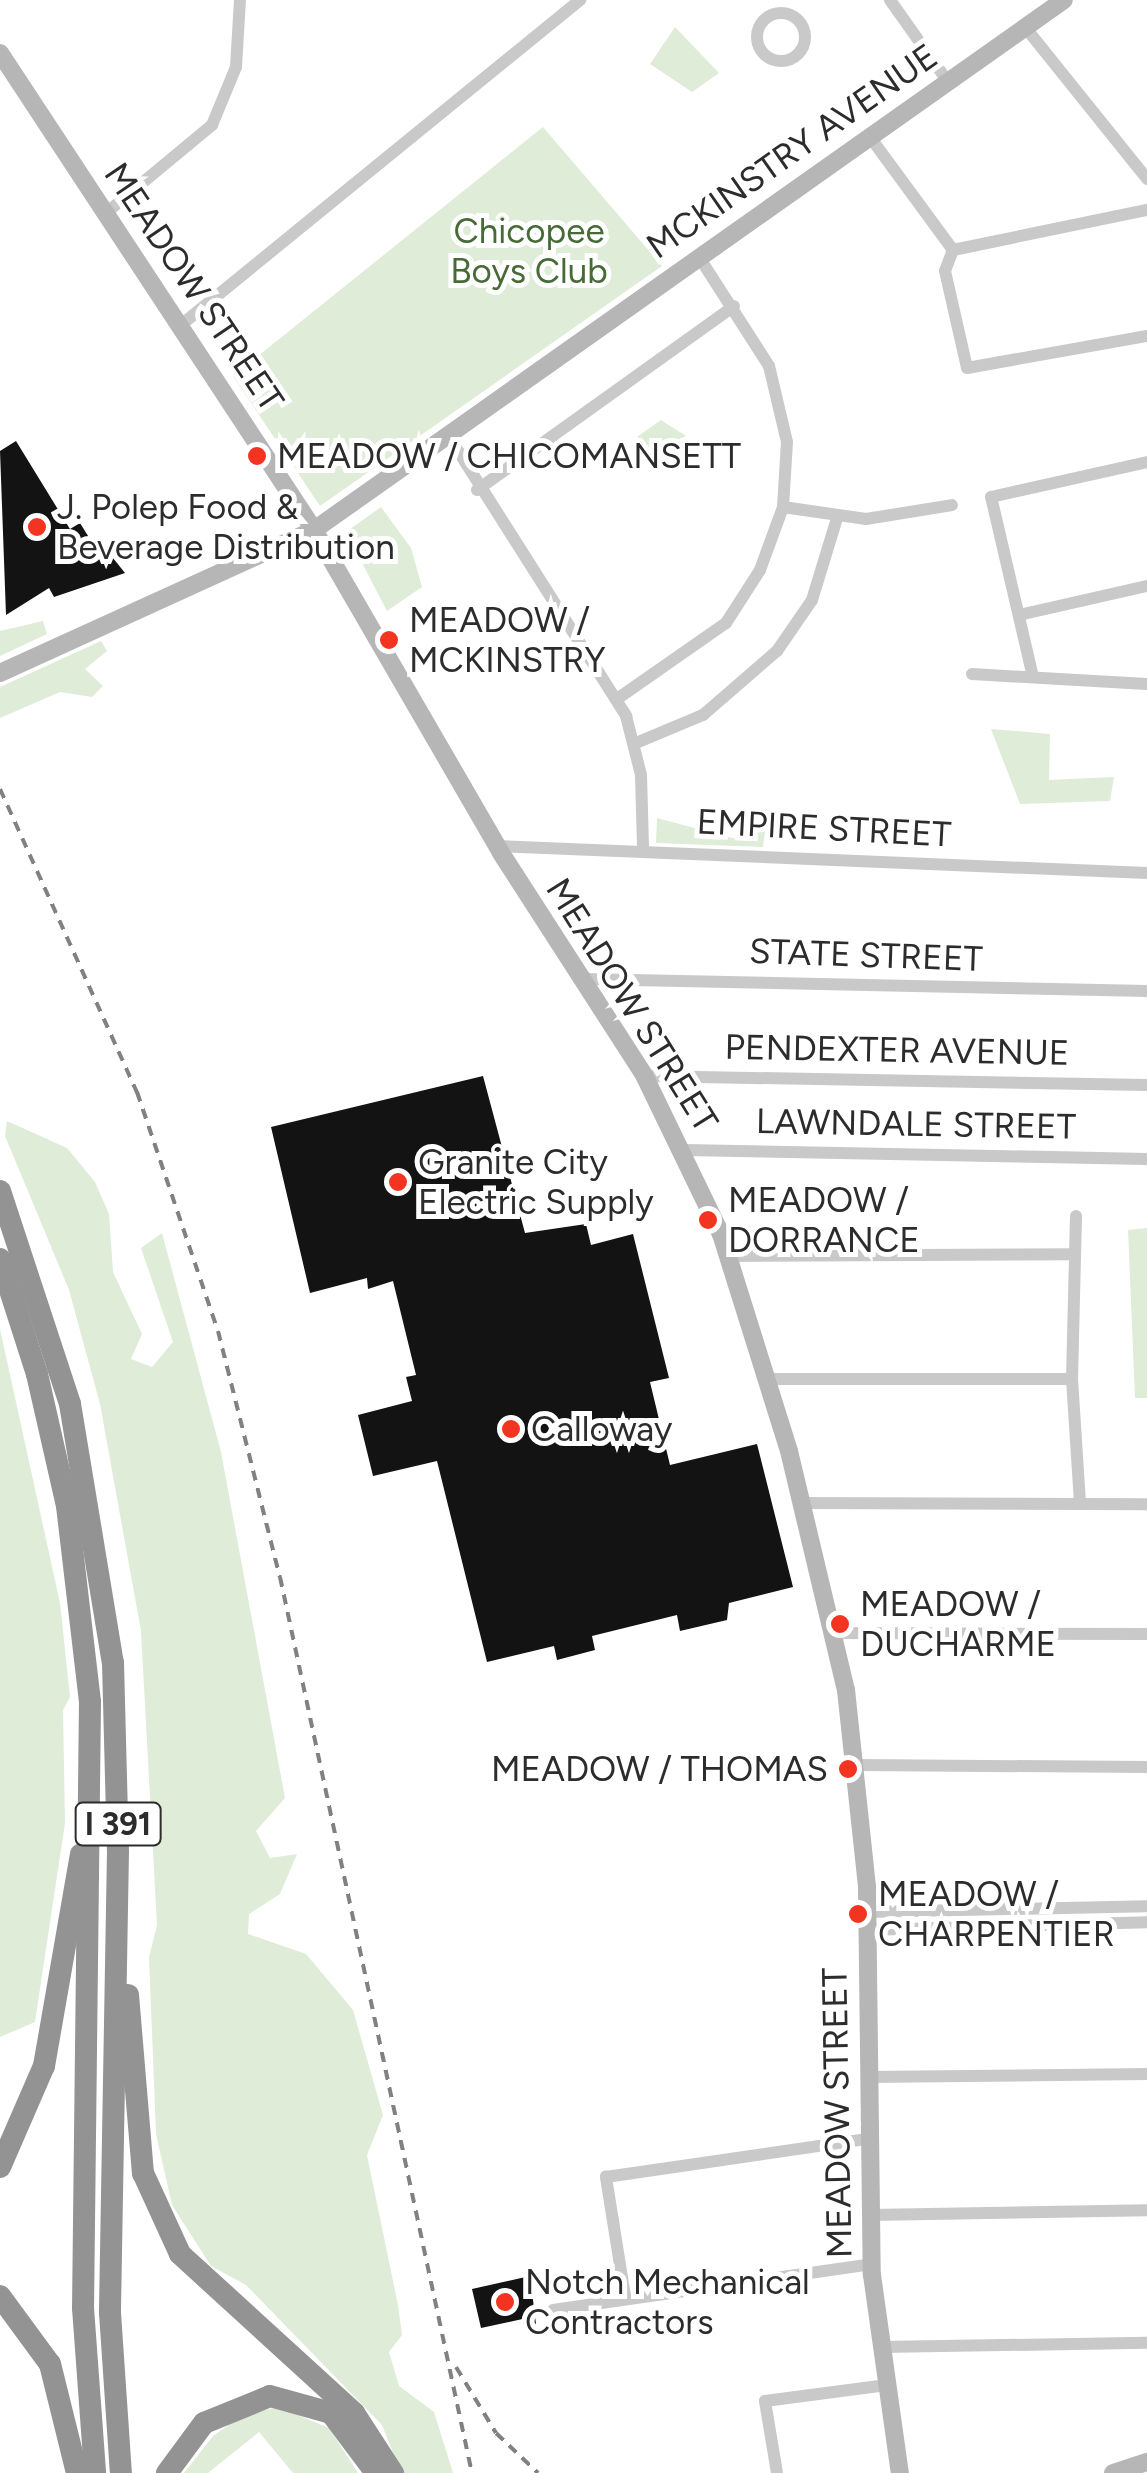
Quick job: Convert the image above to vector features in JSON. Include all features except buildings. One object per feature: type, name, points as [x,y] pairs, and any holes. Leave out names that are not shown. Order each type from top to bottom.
[{"type":"highway","name":"I 391","points":[[0,1190],[57,1354],[96,1530],[113,1664],[118,1851],[110,2313],[121,2473]]},
{"type":"highway","name":"I 391","points":[[0,1259],[38,1374],[67,1506],[92,1756],[83,2268],[95,2473]]},
{"type":"highway","points":[[0,2167],[34,2096],[59,2006],[92,1756]]},
{"type":"highway","points":[[118,1851],[134,2093],[150,2197],[192,2268],[354,2412],[393,2473]]},
{"type":"highway","points":[[0,2296],[50,2364],[77,2473]]},
{"type":"highway","points":[[167,2473],[215,2414],[270,2396],[331,2414],[376,2473]]},
{"type":"main road","name":"MCKINSTRY AVENUE","points":[[314,530],[1064,0]]},
{"type":"main road","name":"MEADOW STREET","points":[[0,53],[314,530],[497,846],[645,1076],[684,1150],[728,1256],[770,1379],[834,1633],[856,1765],[868,1921],[867,2139],[872,2264],[900,2473]]},
{"type":"main road","points":[[0,672],[314,530]]},
{"type":"main road","points":[[1114,2473],[1147,2462]]},
{"type":"street","points":[[106,213],[212,125],[233,79],[240,0]]},
{"type":"street","points":[[180,325],[580,0]]},
{"type":"street","points":[[890,0],[948,82]]},
{"type":"street","points":[[1025,27],[1147,179]]},
{"type":"street","points":[[870,136],[953,250]]},
{"type":"street","points":[[953,250],[1147,210]]},
{"type":"street","points":[[953,250],[944,270],[967,368],[1147,336]]},
{"type":"street","points":[[617,699],[726,623],[760,570],[783,507],[784,419],[769,366],[699,257]]},
{"type":"street","points":[[477,490],[734,306]]},
{"type":"street","points":[[448,435],[477,490],[617,699],[636,743],[643,848]]},
{"type":"street","points":[[1033,678],[991,497],[1147,462]]},
{"type":"street","points":[[783,507],[838,518],[952,505]]},
{"type":"street","points":[[636,743],[703,715],[776,651],[812,600],[838,518]]},
{"type":"street","points":[[1018,615],[1147,586]]},
{"type":"street","points":[[972,674],[1147,684]]},
{"type":"street","name":"EMPIRE STREET","points":[[497,846],[643,848],[1147,873]]},
{"type":"street","name":"STATE STREET","points":[[584,979],[1147,991]]},
{"type":"street","name":"PENDEXTER AVENUE","points":[[645,1076],[1147,1086]]},
{"type":"street","name":"LAWNDALE STREET","points":[[684,1150],[1147,1159]]},
{"type":"street","points":[[1076,1216],[1072,1379],[1080,1504]]},
{"type":"street","points":[[728,1256],[1074,1254]]},
{"type":"street","points":[[770,1379],[1072,1379]]},
{"type":"street","points":[[800,1503],[1147,1504]]},
{"type":"street","points":[[834,1633],[1147,1634]]},
{"type":"street","points":[[856,1765],[1147,1766]]},
{"type":"street","points":[[868,1921],[1002,1908],[1147,1906]]},
{"type":"street","points":[[1104,1907],[1104,1922]]},
{"type":"street","points":[[1002,1908],[1002,1922]]},
{"type":"street","points":[[868,1921],[1147,1922]]},
{"type":"street","points":[[867,2077],[1147,2074]]},
{"type":"street","points":[[625,2296],[606,2177],[867,2139]]},
{"type":"street","points":[[870,2215],[1147,2210]]},
{"type":"street","points":[[553,2310],[625,2296],[872,2264]]},
{"type":"street","points":[[881,2348],[1147,2343]]},
{"type":"street","points":[[778,2473],[765,2401],[887,2385]]},
{"type":"green space","points":[[675,27],[719,73],[692,92],[650,64]]},
{"type":"green space","name":"Chicopee Boys Club","points":[[543,127],[662,266],[320,506],[233,376]]},
{"type":"green space","points":[[661,420],[686,436],[642,456],[631,441]]},
{"type":"green space","points":[[381,507],[411,548],[422,587],[387,611],[346,532]]},
{"type":"green space","points":[[43,621],[47,634],[0,656],[0,631]]},
{"type":"green space","points":[[101,641],[107,651],[85,669],[103,686],[92,697],[60,692],[0,718],[0,687]]},
{"type":"green space","points":[[991,729],[1050,734],[1049,780],[1114,777],[1110,801],[1020,804]]},
{"type":"green space","points":[[768,808],[763,847],[656,843],[657,818],[736,839],[757,829],[759,810]]},
{"type":"green space","points":[[7,1121],[67,1148],[95,1182],[109,1214],[113,1272],[142,1334],[131,1359],[152,1367],[173,1342],[141,1248],[162,1233],[221,1452],[285,1798],[256,1831],[270,1858],[297,1854],[280,1894],[249,1914],[248,1934],[306,1954],[353,2010],[383,2115],[367,2155],[402,2335],[389,2352],[399,2386],[434,2412],[453,2473],[401,2473],[382,2425],[246,2285],[211,2266],[172,2205],[156,2134],[149,1957],[157,1925],[141,1631],[100,1404],[69,1290],[5,1136]]},
{"type":"green space","points":[[1147,1228],[1147,1398],[1135,1398],[1128,1230]]},
{"type":"green space","points":[[0,1329],[60,1603],[70,1697],[63,1710],[65,1823],[35,2022],[0,2037]]},
{"type":"green space","points":[[278,2407],[329,2428],[358,2473],[293,2473],[259,2432],[208,2473],[184,2473],[213,2436],[243,2415]]},
{"type":"railway","points":[[0,789],[137,1092],[218,1331],[280,1577],[472,2473]]},
{"type":"railway","points":[[456,2367],[496,2433],[538,2473]]},
{"type":"place","name":"MEADOW / CHICOMANSETT","points":[[257,456]]},
{"type":"place","name":"J. Polep Food & Beverage Distribution","points":[[37,527]]},
{"type":"place","name":"MEADOW / MCKINSTRY","points":[[389,640]]},
{"type":"place","name":"Granite City Electric Supply","points":[[398,1182]]},
{"type":"place","name":"MEADOW / DORRANCE","points":[[708,1220]]},
{"type":"place","name":"Calloway","points":[[511,1429]]},
{"type":"place","name":"MEADOW / DUCHARME","points":[[840,1624]]},
{"type":"place","name":"MEADOW / THOMAS","points":[[848,1769]]},
{"type":"place","name":"MEADOW / CHARPENTIER","points":[[858,1914]]},
{"type":"place","name":"Notch Mechanical Contractors","points":[[505,2302]]}]
